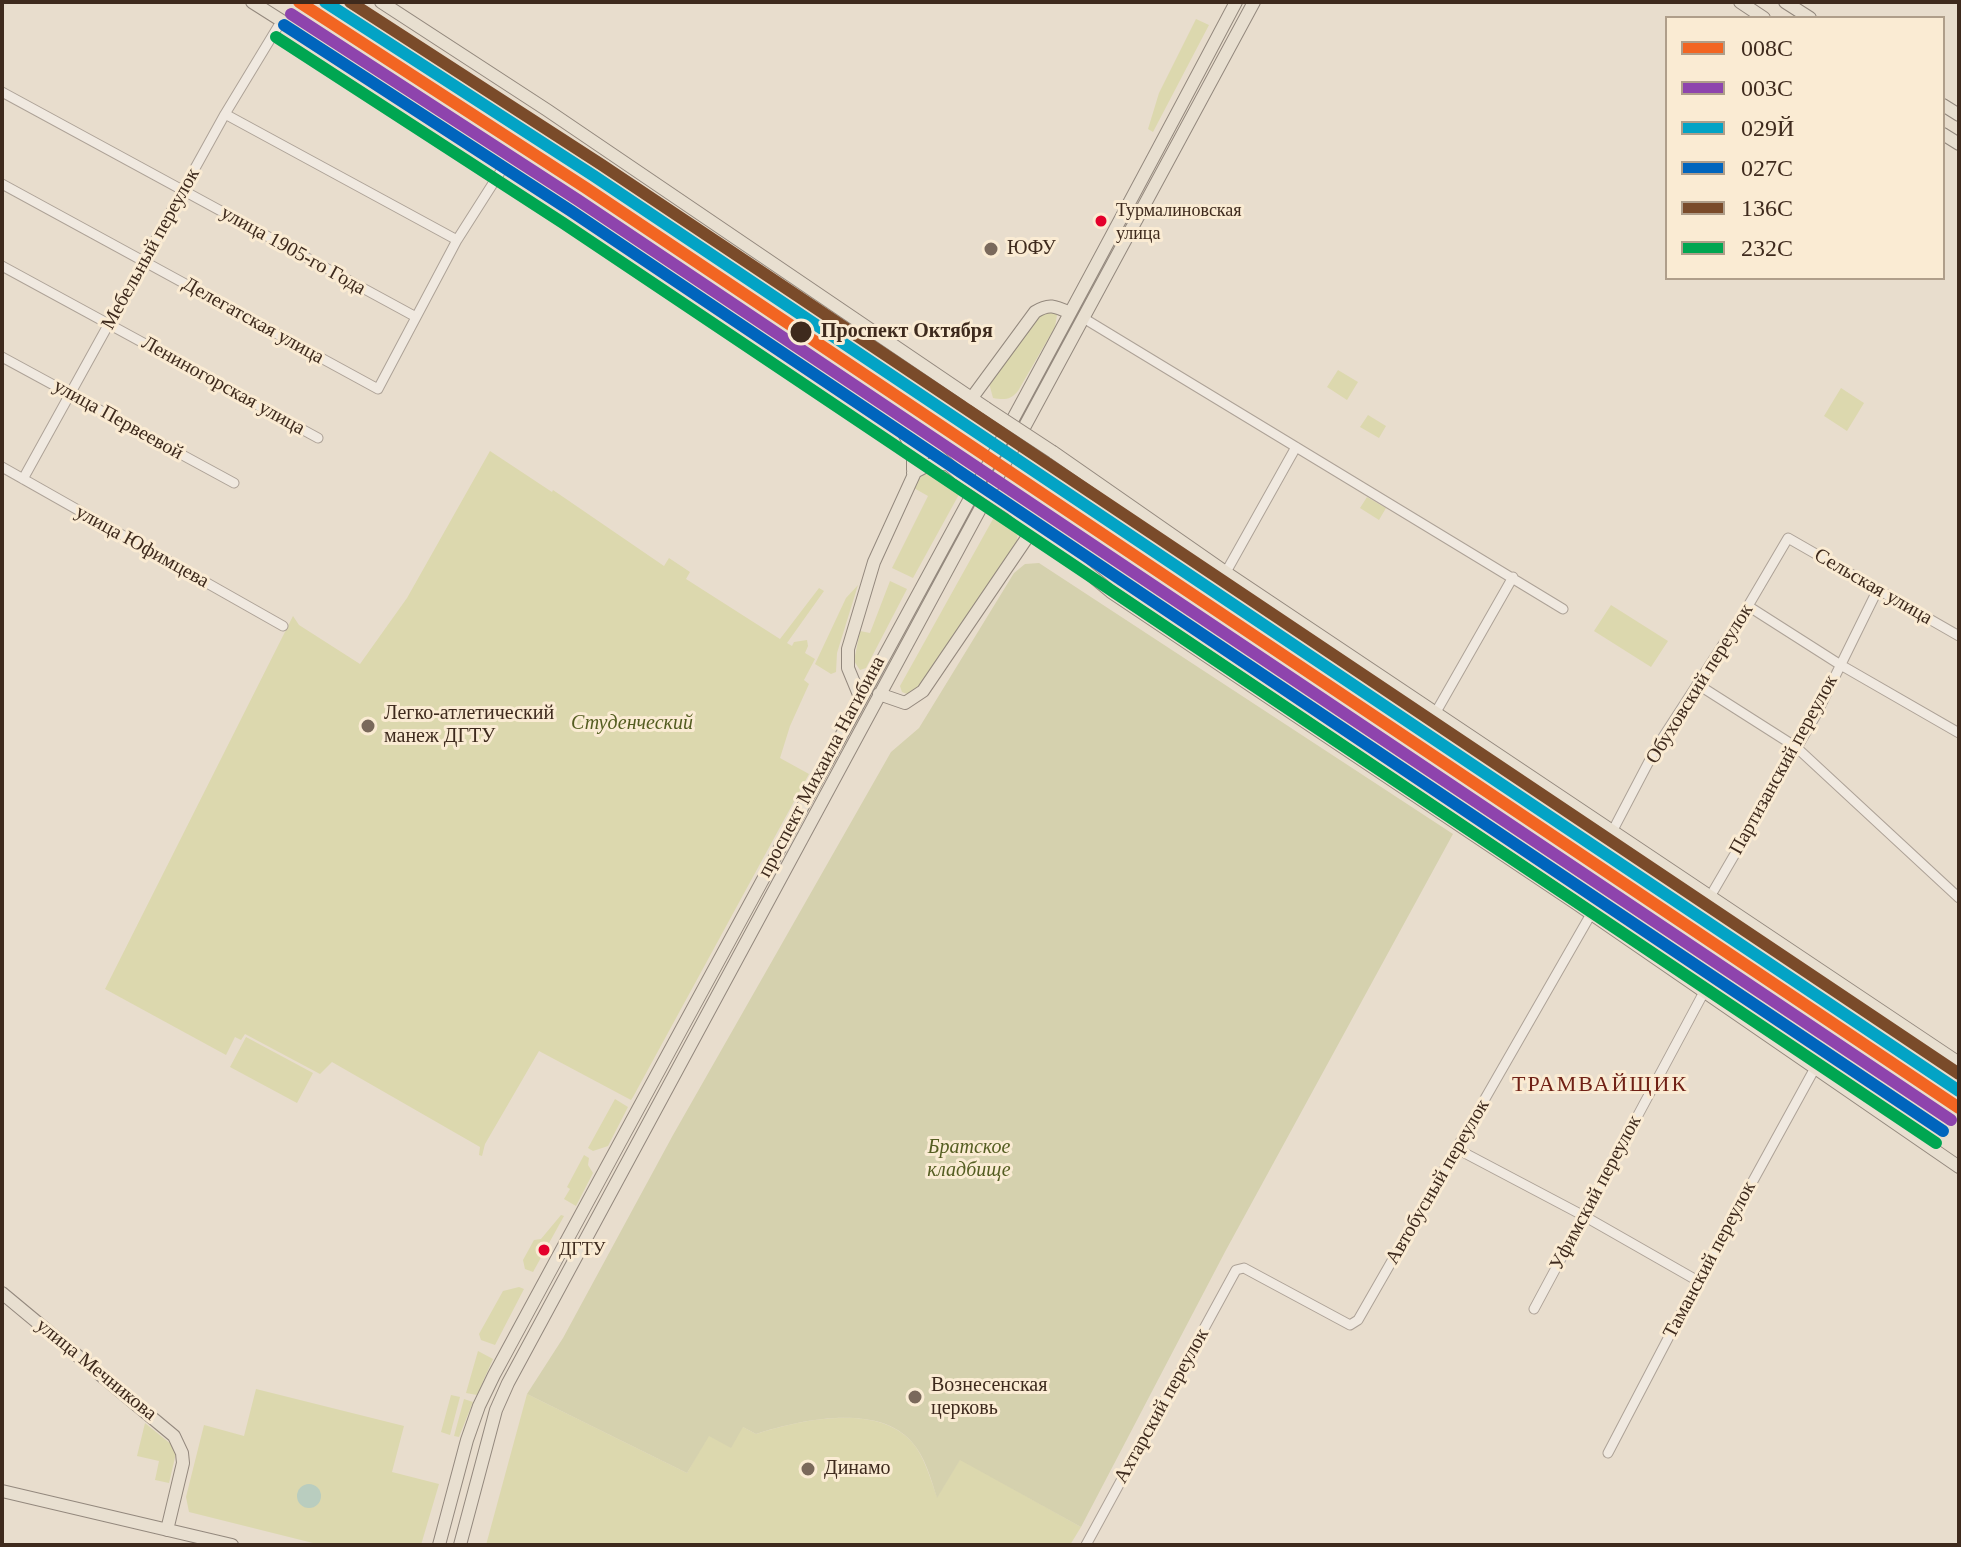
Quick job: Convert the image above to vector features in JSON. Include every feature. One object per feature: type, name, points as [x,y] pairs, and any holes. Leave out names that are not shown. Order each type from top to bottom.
[{"type":"main road","points":[[252,2],[506,163],[900,425],[959,474],[1035,526],[1111,592],[1591,914],[1959,1167]]},
{"type":"main road","points":[[381,2],[547,110],[1226,572],[1959,1063]]},
{"type":"main road","name":"проспект Михаила Нагибина","points":[[439,1545],[479,1406],[1236,2]]},
{"type":"main road","name":"проспект Михаила Нагибина","points":[[460,1545],[491,1424],[508,1383],[1254,2]]},
{"type":"main road","points":[[1785,2],[1807,16]]},
{"type":"main road","points":[[1742,3],[1761,16]]},
{"type":"main road","points":[[971,399],[1035,312],[1053,305],[1070,313]]},
{"type":"main road","points":[[900,425],[913,452],[913,473]]},
{"type":"main road","points":[[860,697],[847,663],[849,644],[874,562],[927,446]]},
{"type":"main road","points":[[913,473],[928,465],[947,464]]},
{"type":"main road","points":[[879,694],[905,703],[923,691],[1035,526]]},
{"type":"main road","points":[[852,675],[862,679],[871,677]]},
{"type":"main road","name":"улица Мечникова","points":[[2,1293],[174,1436],[183,1463],[167,1530]]},
{"type":"main road","points":[[2,1491],[232,1545]]},
{"type":"street","name":"Мебельный переулок","points":[[23,479],[225,114],[282,20]]},
{"type":"street","name":"улица 1905-го Года","points":[[2,92],[416,317]]},
{"type":"street","points":[[225,114],[457,240]]},
{"type":"street","points":[[416,317],[457,240],[506,163]]},
{"type":"street","name":"Делегатская улица","points":[[2,184],[378,389],[416,317]]},
{"type":"street","name":"Лениногорская улица","points":[[2,266],[318,438]]},
{"type":"street","points":[[1085,319],[1563,609]]},
{"type":"street","name":"улица Первеевой","points":[[2,357],[234,483]]},
{"type":"street","points":[[1226,572],[1296,447]]},
{"type":"street","name":"улица Юфимцева","points":[[2,467],[283,626]]},
{"type":"street","name":"Сельская улица","points":[[1788,538],[1959,636]]},
{"type":"street","name":"Обуховский переулок","points":[[1613,830],[1656,748],[1788,538]]},
{"type":"street","points":[[1436,712],[1513,577]]},
{"type":"street","name":"Партизанский переулок","points":[[1711,895],[1816,715],[1877,591]]},
{"type":"street","points":[[1748,606],[1839,664],[1959,733]]},
{"type":"street","points":[[1697,684],[1796,747],[1959,898]]},
{"type":"street","name":"Автобусный переулок","points":[[1239,1267],[1354,1325],[1591,914]]},
{"type":"street","name":"Уфимский переулок","points":[[1534,1309],[1704,992]]},
{"type":"street","name":"Таманский переулок","points":[[1608,1453],[1815,1068]]},
{"type":"street","points":[[1457,1149],[1698,1281]]},
{"type":"street","name":"Ахтарский переулок","points":[[1086,1545],[1239,1267]]},
{"type":"green space","points":[[1196,19],[1209,25],[1153,132],[1148,129],[1159,93]]},
{"type":"green space","points":[[1051,311],[1057,315],[1055,327],[1018,391],[1007,399],[993,398],[989,383],[1034,320]]},
{"type":"green space","points":[[1338,370],[1358,382],[1347,400],[1327,387]]},
{"type":"green space","points":[[1841,388],[1864,403],[1847,431],[1824,416]]},
{"type":"green space","points":[[1368,415],[1386,426],[1379,438],[1360,427]]},
{"type":"green space","name":"Студенческий","points":[[490,451],[664,566],[669,558],[690,572],[686,579],[780,639],[819,588],[824,591],[787,643],[792,646],[794,642],[807,640],[805,653],[815,659],[804,680],[809,684],[780,758],[809,774],[633,1097],[631,1100],[539,1051],[485,1144],[482,1156],[479,1155],[480,1147],[332,1062],[320,1074],[245,1034],[241,1040],[235,1037],[226,1055],[105,989],[293,616],[299,625],[360,664],[407,598]]},
{"type":"green space","points":[[937,471],[962,489],[913,578],[892,568],[928,496],[912,487],[923,475]]},
{"type":"green space","points":[[1367,497],[1386,508],[1379,520],[1360,508]]},
{"type":"green space","points":[[998,510],[1018,524],[1017,545],[918,691],[910,695],[902,692],[900,686]]},
{"type":"green space","name":"Братское кладбище","points":[[1039,563],[1453,834],[1226,1250],[1081,1527],[960,1460],[937,1498],[916,1447],[896,1429],[878,1422],[858,1418],[815,1420],[756,1434],[743,1427],[731,1448],[709,1436],[687,1473],[527,1394],[563,1338],[673,1135],[891,752],[919,728],[1014,573],[1025,564]]},
{"type":"green space","points":[[890,581],[907,589],[866,668],[860,670],[854,661],[860,631],[870,633]]},
{"type":"green space","points":[[858,585],[837,653],[836,672],[831,674],[815,664],[846,598]]},
{"type":"green space","points":[[1611,605],[1668,641],[1651,667],[1594,631]]},
{"type":"green space","points":[[246,1037],[313,1073],[297,1103],[230,1067]]},
{"type":"green space","points":[[615,1099],[628,1107],[608,1146],[593,1151],[588,1148]]},
{"type":"green space","points":[[584,1155],[589,1158],[588,1165],[593,1173],[576,1206],[564,1199]]},
{"type":"green space","points":[[561,1215],[564,1216],[533,1272],[525,1269],[523,1260],[534,1240],[541,1239]]},
{"type":"green space","points":[[519,1287],[524,1289],[495,1345],[481,1340],[479,1334],[503,1291]]},
{"type":"green space","points":[[478,1351],[493,1359],[477,1395],[466,1393]]},
{"type":"green space","points":[[256,1389],[404,1426],[392,1472],[439,1484],[421,1545],[321,1545],[189,1512],[186,1497],[204,1425],[244,1436]]},
{"type":"green space","name":"Динамо","points":[[527,1394],[687,1473],[708,1435],[743,1427],[756,1434],[836,1418],[878,1422],[896,1429],[916,1447],[937,1497],[960,1459],[1081,1527],[1070,1545],[486,1545]]},
{"type":"green space","points":[[451,1395],[460,1397],[450,1435],[441,1432]]},
{"type":"green space","points":[[464,1399],[473,1402],[459,1437],[454,1436]]},
{"type":"green space","points":[[145,1423],[177,1449],[169,1483],[155,1480],[159,1461],[137,1456]]},
{"type":"shaded area","points":[[309,1484],[320,1491],[321,1496],[314,1507],[309,1508],[298,1501],[297,1496],[304,1485]]},
{"type":"transit line","name":"008С","points":[[299,2],[586,188],[1959,1108]]},
{"type":"transit line","name":"029Й","points":[[325,2],[594,176],[1959,1091]]},
{"type":"transit line","name":"136С","points":[[350,2],[602,165],[1959,1074]]},
{"type":"transit line","name":"003С","points":[[291,14],[578,200],[1951,1120]]},
{"type":"transit line","name":"027С","points":[[284,25],[571,211],[1943,1131]]},
{"type":"transit line","name":"232C","points":[[276,37],[563,223],[1936,1143]]},
{"type":"place","name":"Турмалиновская улица","points":[[1101,221]]},
{"type":"place","name":"ЮФУ","points":[[991,249]]},
{"type":"place","name":"Проспект Октября","points":[[801,332]]},
{"type":"place","name":"Легко-атлетический манеж ДГТУ","points":[[368,726]]},
{"type":"place","name":"ДГТУ","points":[[544,1250]]},
{"type":"place","name":"Вознесенская церковь","points":[[915,1397]]},
{"type":"place","name":"Динамо","points":[[808,1469]]},
{"type":"district","name":"ТРАМВАЙЩИК","points":[[1600,1085]]}]
